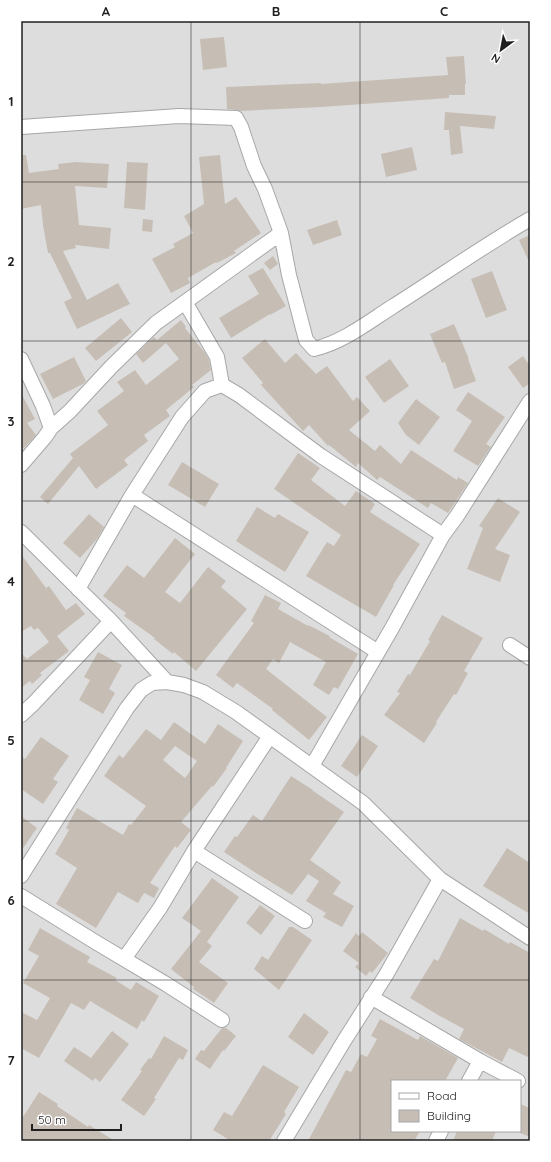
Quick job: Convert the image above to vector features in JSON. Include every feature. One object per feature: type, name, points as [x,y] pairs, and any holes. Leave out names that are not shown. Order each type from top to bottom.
[{"type":"street","points":[[21,127],[179,116],[236,118],[241,127],[254,166],[265,189],[281,233],[306,340],[314,349],[341,339],[444,274],[494,240],[530,219]]},
{"type":"street","points":[[21,465],[51,428],[70,411],[111,366],[156,323],[281,233]]},
{"type":"street","points":[[185,302],[218,356],[222,385]]},
{"type":"street","points":[[21,359],[43,406],[51,428]]},
{"type":"street","points":[[78,589],[132,495],[182,417],[205,391],[222,385],[239,395],[321,456],[443,535]]},
{"type":"street","points":[[312,766],[443,535],[457,516],[530,401]]},
{"type":"street","points":[[132,495],[378,652]]},
{"type":"street","points":[[21,532],[110,621],[167,682]]},
{"type":"street","points":[[21,715],[110,621]]},
{"type":"street","points":[[510,645],[530,658]]},
{"type":"street","points":[[21,876],[127,708],[141,690],[152,683],[167,682],[184,685],[203,692],[236,712],[363,803],[440,879],[530,938]]},
{"type":"street","points":[[124,959],[160,908],[194,851],[270,736]]},
{"type":"street","points":[[194,851],[306,921]]},
{"type":"street","points":[[284,1141],[371,997],[386,975],[440,879]]},
{"type":"street","points":[[21,896],[166,984],[222,1020]]},
{"type":"street","points":[[371,997],[515,1080]]},
{"type":"street","points":[[470,1080],[480,1061]]},
{"type":"street","points":[[521,1083],[530,1088]]},
{"type":"street","points":[[436,1141],[440,1132]]},
{"type":"shaded area","points":[[21,21],[530,21],[530,1141],[21,1141]]},
{"type":"building","points":[[224,37],[227,67],[203,70],[200,39]]},
{"type":"building","points":[[464,56],[466,84],[465,95],[449,95],[449,98],[321,107],[241,111],[227,109],[226,87],[321,84],[448,75],[446,57]]},
{"type":"building","points":[[445,112],[496,116],[494,129],[460,126],[463,153],[451,155],[449,130],[444,130]]},
{"type":"building","points":[[412,147],[417,170],[386,177],[381,154]]},
{"type":"building","points":[[21,155],[26,155],[29,173],[59,169],[58,164],[76,162],[109,164],[107,188],[75,186],[79,225],[111,228],[109,249],[75,245],[76,248],[63,251],[87,300],[118,283],[130,304],[77,329],[64,302],[72,298],[50,253],[48,253],[41,205],[21,209]]},
{"type":"building","points":[[220,155],[225,204],[236,197],[261,233],[234,251],[236,253],[217,263],[216,262],[188,278],[190,283],[171,293],[152,259],[175,247],[173,244],[193,233],[184,216],[204,204],[199,157]]},
{"type":"building","points":[[127,162],[148,163],[145,210],[124,208]]},
{"type":"building","points":[[143,219],[153,220],[152,232],[142,231]]},
{"type":"building","points":[[337,220],[342,235],[313,245],[307,230]]},
{"type":"building","points":[[530,235],[530,264],[519,240]]},
{"type":"building","points":[[273,256],[278,264],[270,270],[264,263]]},
{"type":"building","points":[[263,268],[286,306],[231,338],[219,318],[259,294],[248,276]]},
{"type":"building","points":[[492,271],[507,310],[486,318],[471,279]]},
{"type":"building","points":[[121,318],[132,332],[96,361],[85,348]]},
{"type":"building","points":[[181,320],[186,327],[185,328],[205,353],[209,360],[211,370],[192,385],[194,387],[166,410],[170,416],[144,435],[148,441],[124,460],[128,465],[96,489],[79,466],[48,504],[40,497],[73,458],[70,454],[108,425],[97,411],[124,391],[117,382],[135,370],[146,385],[179,359],[166,343],[143,363],[136,354],[154,337],[157,340]]},
{"type":"building","points":[[454,324],[469,359],[476,381],[454,389],[445,362],[442,363],[430,334]]},
{"type":"building","points":[[265,339],[285,363],[296,353],[316,374],[327,366],[353,401],[357,397],[370,411],[349,430],[375,451],[380,445],[401,464],[411,450],[457,480],[458,477],[468,483],[448,513],[431,503],[428,508],[380,477],[377,480],[358,463],[356,467],[329,445],[328,446],[309,425],[303,431],[261,385],[263,383],[242,358]]},
{"type":"building","points":[[523,356],[530,366],[530,383],[523,388],[508,367]]},
{"type":"building","points":[[74,357],[86,381],[53,399],[40,374]]},
{"type":"building","points":[[390,359],[409,386],[384,403],[365,377]]},
{"type":"building","points":[[468,392],[505,417],[486,444],[491,447],[478,466],[453,451],[472,421],[456,410]]},
{"type":"building","points":[[21,393],[35,419],[27,423],[36,435],[21,450]]},
{"type":"building","points":[[416,399],[440,417],[419,445],[406,435],[398,423]]},
{"type":"building","points":[[298,453],[320,468],[311,480],[345,506],[356,491],[375,504],[370,512],[420,544],[393,585],[376,617],[306,576],[327,542],[334,546],[341,535],[274,489]]},
{"type":"building","points":[[182,462],[219,484],[205,507],[168,485]]},
{"type":"building","points":[[498,498],[520,512],[495,549],[510,555],[500,582],[467,569],[483,528],[479,526]]},
{"type":"building","points":[[257,507],[275,518],[278,514],[309,532],[285,572],[236,541]]},
{"type":"building","points":[[89,514],[104,527],[97,539],[80,558],[63,543]]},
{"type":"building","points":[[175,538],[195,554],[165,592],[180,603],[208,567],[226,581],[221,587],[247,609],[196,671],[174,652],[173,654],[154,639],[155,638],[124,616],[126,613],[103,596],[127,565],[144,578]]},
{"type":"building","points":[[21,554],[46,588],[49,586],[66,610],[76,603],[85,614],[57,636],[69,651],[40,673],[42,675],[32,684],[30,681],[21,688],[21,653],[27,659],[49,642],[38,628],[34,630],[31,626],[21,632]]},
{"type":"building","points":[[265,595],[281,603],[278,609],[308,626],[330,636],[329,637],[358,654],[338,689],[334,687],[329,695],[313,685],[326,662],[290,642],[279,663],[273,659],[266,669],[327,717],[309,740],[272,710],[273,709],[237,683],[233,688],[216,675],[254,623],[251,621]]},
{"type":"building","points":[[442,615],[483,638],[464,671],[468,673],[456,695],[454,694],[424,743],[384,715],[400,693],[397,692],[408,674],[410,675],[430,641],[428,640]]},
{"type":"building","points":[[98,652],[122,665],[109,689],[115,693],[103,714],[79,700],[90,680],[84,677]]},
{"type":"building","points":[[174,722],[205,744],[218,724],[243,741],[227,768],[213,787],[212,786],[181,822],[191,830],[177,848],[175,846],[150,883],[159,888],[154,898],[144,893],[138,903],[118,892],[96,928],[56,904],[77,868],[55,854],[69,830],[66,828],[77,808],[123,835],[129,824],[131,825],[146,806],[104,776],[119,755],[123,758],[146,729],[161,740]],"holes":[[[175,746],[197,761],[185,778],[163,760]]]},
{"type":"building","points":[[362,735],[378,746],[357,777],[341,766]]},
{"type":"building","points":[[41,737],[69,756],[53,779],[58,782],[43,804],[21,789],[21,756],[25,759]]},
{"type":"building","points":[[291,776],[344,812],[310,860],[341,882],[333,894],[354,906],[342,927],[323,917],[326,913],[306,901],[319,881],[308,874],[292,895],[224,852],[235,836],[237,837],[253,815],[262,821]]},
{"type":"building","points":[[21,816],[37,828],[21,851]]},
{"type":"building","points":[[507,848],[530,863],[530,914],[483,886]]},
{"type":"building","points":[[212,878],[239,897],[207,942],[212,946],[199,962],[228,983],[214,1003],[193,989],[194,987],[171,969],[201,931],[182,918]]},
{"type":"building","points":[[260,905],[275,916],[261,935],[246,923]]},
{"type":"building","points":[[460,918],[483,931],[484,929],[509,944],[510,942],[530,953],[530,1058],[509,1048],[502,1062],[459,1039],[464,1029],[410,998],[434,959],[438,961]]},
{"type":"building","points":[[289,927],[293,927],[312,940],[279,990],[254,969],[262,956],[268,960]]},
{"type":"building","points":[[40,928],[90,957],[87,962],[117,978],[115,980],[131,990],[136,982],[159,996],[144,1022],[142,1020],[137,1029],[90,1001],[84,1010],[71,1003],[39,1058],[21,1048],[21,1012],[37,1020],[50,998],[23,983],[39,956],[28,950]]},
{"type":"building","points":[[362,932],[388,953],[372,973],[370,971],[366,976],[355,967],[359,963],[343,951],[356,933],[359,936]]},
{"type":"building","points":[[304,1013],[329,1032],[313,1055],[288,1037]]},
{"type":"building","points":[[380,1019],[418,1040],[420,1036],[458,1058],[446,1080],[391,1080],[391,1132],[419,1132],[414,1141],[308,1141],[346,1070],[351,1072],[361,1054],[367,1057],[377,1039],[371,1036]]},
{"type":"building","points":[[222,1028],[226,1028],[236,1036],[224,1051],[223,1050],[210,1069],[195,1059],[201,1050],[204,1051]]},
{"type":"building","points":[[112,1031],[129,1044],[100,1082],[95,1078],[93,1081],[64,1061],[74,1047],[91,1058]]},
{"type":"building","points":[[164,1036],[188,1050],[183,1060],[179,1058],[154,1098],[156,1099],[144,1116],[121,1100],[142,1071],[140,1070],[149,1058],[151,1059]]},
{"type":"building","points":[[263,1065],[299,1087],[284,1112],[286,1114],[269,1141],[231,1141],[213,1130],[224,1112],[232,1116]]},
{"type":"building","points":[[39,1092],[58,1104],[57,1106],[88,1127],[89,1125],[115,1141],[21,1141],[21,1120]]},
{"type":"building","points":[[521,1104],[530,1108],[530,1137],[518,1132],[521,1132]]},
{"type":"building","points":[[457,1132],[496,1132],[492,1141],[453,1141]]}]
